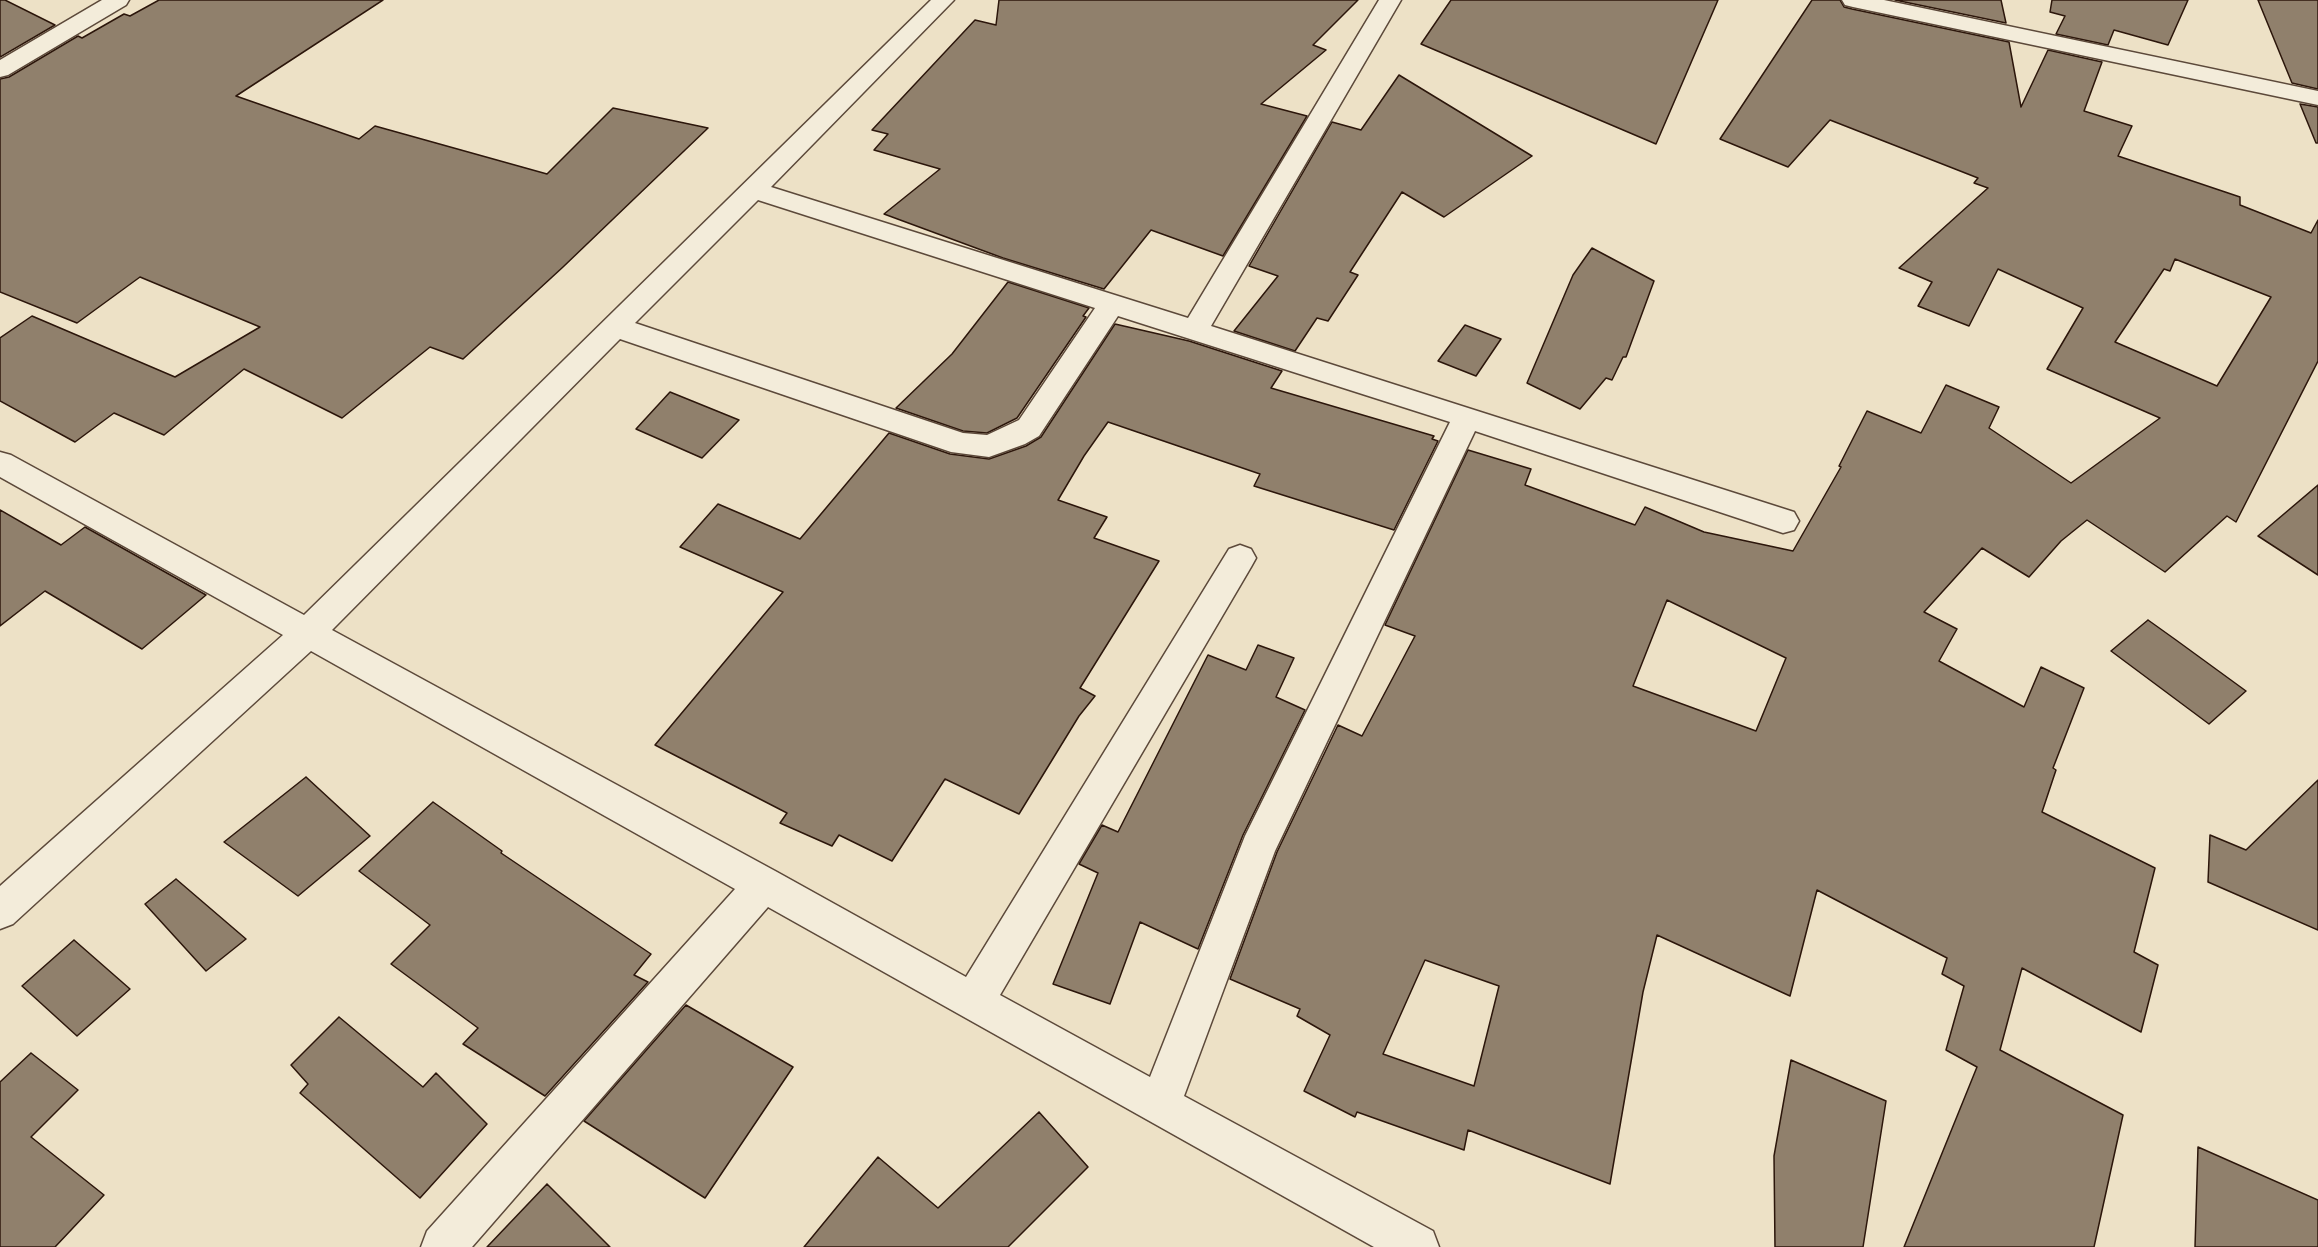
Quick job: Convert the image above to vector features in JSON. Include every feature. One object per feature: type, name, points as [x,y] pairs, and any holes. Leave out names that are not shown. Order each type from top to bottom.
[{"type":"street","points":[[0,70],[118,0]]},
{"type":"street","points":[[0,911],[308,633],[943,0]]},
{"type":"street","points":[[1194,330],[1390,0]]},
{"type":"street","points":[[1853,0],[2318,98]]},
{"type":"street","points":[[754,190],[1467,417],[1783,521]]},
{"type":"street","points":[[616,327],[962,444],[989,446],[1029,428],[1112,304]]},
{"type":"street","points":[[1160,1104],[1258,848],[1467,417]]},
{"type":"street","points":[[0,463],[1417,1247]]},
{"type":"street","points":[[974,1000],[1240,558]]},
{"type":"street","points":[[443,1247],[764,884]]},
{"type":"building","points":[[0,0],[5,0],[55,25],[0,57]]},
{"type":"building","points":[[159,0],[383,0],[236,96],[359,139],[375,126],[547,174],[613,108],[708,128],[463,359],[430,347],[342,418],[244,369],[164,435],[114,413],[75,442],[0,401],[0,338],[32,316],[175,377],[260,327],[140,277],[77,323],[0,292],[0,79],[9,77],[78,36],[82,38],[124,14],[130,16]]},
{"type":"building","points":[[999,0],[1358,0],[1313,45],[1326,50],[1261,104],[1307,116],[1223,256],[1151,230],[1104,289],[1003,258],[884,214],[940,169],[874,150],[888,134],[872,130],[975,20],[996,25]]},
{"type":"building","points":[[1451,0],[1718,0],[1656,144],[1421,44]]},
{"type":"building","points":[[1812,0],[1840,0],[1844,7],[1852,9],[2009,42],[2021,107],[2048,50],[2102,62],[2084,111],[2132,126],[2118,156],[2240,197],[2240,205],[2311,233],[2318,220],[2318,361],[2236,522],[2227,516],[2165,572],[2087,520],[2061,541],[2029,577],[1982,548],[1924,612],[1957,629],[1939,661],[2024,707],[2041,667],[2084,688],[2053,768],[2056,770],[2042,812],[2155,868],[2134,952],[2158,965],[2141,1032],[2022,968],[2000,1050],[2123,1115],[2094,1247],[1904,1247],[1977,1067],[1946,1050],[1964,986],[1942,974],[1947,958],[1817,890],[1790,996],[1657,935],[1643,992],[1610,1184],[1468,1130],[1464,1150],[1357,1112],[1355,1117],[1304,1091],[1330,1035],[1297,1016],[1300,1009],[1230,979],[1277,852],[1338,725],[1362,736],[1415,636],[1385,625],[1468,450],[1531,469],[1525,485],[1635,525],[1645,507],[1704,532],[1793,551],[1841,467],[1839,466],[1867,411],[1921,433],[1946,385],[1999,407],[1989,428],[2071,483],[2160,418],[2047,369],[2083,308],[1998,269],[1969,326],[1918,306],[1932,282],[1899,268],[1988,188],[1974,183],[1978,178],[1830,120],[1788,167],[1720,139]],"holes":[[[2175,259],[2271,297],[2217,386],[2115,342],[2164,269],[2170,271]],[[1667,600],[1786,658],[1756,731],[1633,686]],[[1425,960],[1499,986],[1474,1086],[1383,1054]]]},
{"type":"building","points":[[1895,0],[2001,0],[2006,23]]},
{"type":"building","points":[[2052,0],[2188,0],[2168,45],[2114,30],[2108,45],[2056,34],[2065,16],[2050,12]]},
{"type":"building","points":[[2258,0],[2318,0],[2318,89],[2292,83]]},
{"type":"building","points":[[1399,75],[1532,156],[1444,217],[1402,192],[1350,272],[1358,275],[1328,321],[1317,318],[1295,351],[1234,331],[1278,276],[1249,266],[1332,122],[1361,130]]},
{"type":"building","points":[[2300,104],[2318,107],[2318,143],[2316,143]]},
{"type":"building","points":[[1592,248],[1654,281],[1626,357],[1623,357],[1612,380],[1606,378],[1580,409],[1527,383],[1573,275]]},
{"type":"building","points":[[1008,282],[1089,308],[1083,316],[1086,317],[1017,418],[987,433],[963,431],[896,408],[952,354]]},
{"type":"building","points":[[1115,324],[1189,341],[1282,371],[1271,388],[1434,436],[1432,439],[1438,441],[1394,530],[1254,486],[1260,474],[1108,422],[1084,456],[1058,500],[1107,517],[1094,538],[1159,561],[1080,688],[1095,696],[1079,716],[1019,814],[945,779],[892,861],[839,835],[832,846],[780,823],[787,813],[655,745],[783,592],[680,547],[718,504],[800,539],[889,433],[950,454],[989,459],[1026,446],[1041,437]]},
{"type":"building","points":[[1465,325],[1501,339],[1476,376],[1438,361]]},
{"type":"building","points":[[670,392],[739,420],[702,458],[636,429]]},
{"type":"building","points":[[2318,485],[2318,575],[2258,536]]},
{"type":"building","points":[[0,510],[61,545],[85,527],[206,595],[142,649],[45,591],[0,626]]},
{"type":"building","points":[[2148,620],[2246,691],[2209,724],[2111,651]]},
{"type":"building","points":[[1258,645],[1294,658],[1276,697],[1305,710],[1243,835],[1198,949],[1140,922],[1110,1004],[1053,984],[1098,873],[1079,864],[1102,825],[1118,832],[1208,655],[1246,670]]},
{"type":"building","points":[[306,777],[370,836],[298,896],[224,842]]},
{"type":"building","points":[[2318,780],[2318,930],[2208,882],[2210,835],[2246,850]]},
{"type":"building","points":[[433,802],[502,851],[501,853],[651,954],[634,975],[648,982],[545,1096],[463,1044],[478,1028],[391,964],[430,925],[359,871]]},
{"type":"building","points":[[176,879],[246,939],[206,971],[145,904]]},
{"type":"building","points":[[74,940],[130,989],[77,1036],[22,986]]},
{"type":"building","points":[[686,1005],[793,1067],[705,1198],[584,1121]]},
{"type":"building","points":[[339,1017],[423,1087],[436,1073],[487,1124],[420,1198],[300,1093],[308,1084],[291,1065]]},
{"type":"building","points":[[31,1053],[78,1090],[31,1137],[104,1195],[55,1247],[0,1247],[0,1082]]},
{"type":"building","points":[[1791,1060],[1886,1101],[1863,1247],[1775,1247],[1774,1156]]},
{"type":"building","points":[[1039,1112],[1088,1167],[1008,1247],[804,1247],[878,1157],[938,1208]]},
{"type":"building","points":[[2198,1147],[2318,1200],[2318,1247],[2195,1247]]},
{"type":"building","points":[[547,1184],[610,1247],[487,1247]]}]
